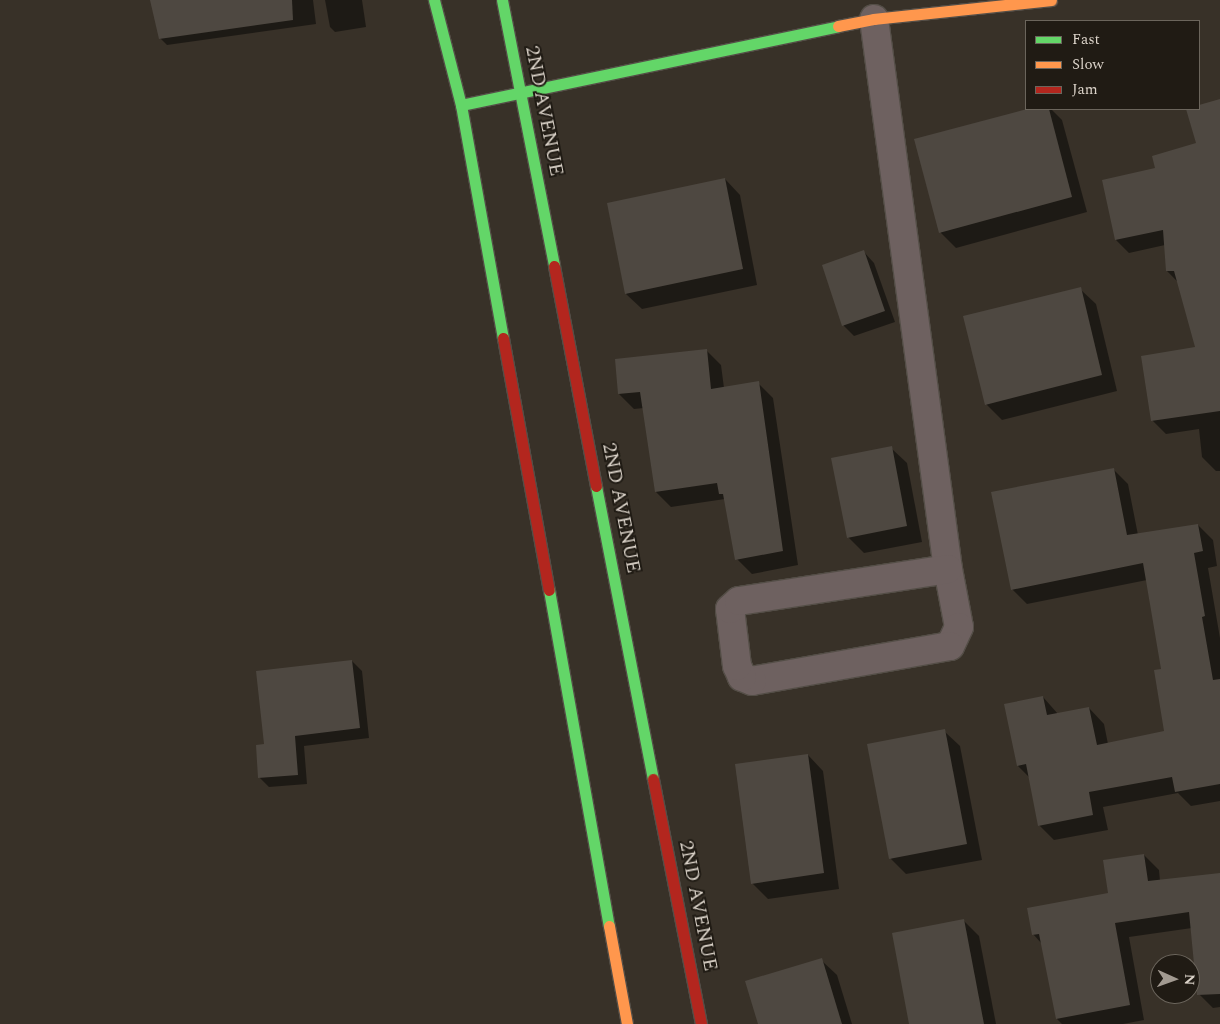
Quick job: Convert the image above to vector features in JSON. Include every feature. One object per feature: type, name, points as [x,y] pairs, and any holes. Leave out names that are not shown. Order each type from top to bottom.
[{"type":"street","points":[[434,0],[461,105],[627,1024]]},
{"type":"street","name":"2ND AVENUE","points":[[502,0],[522,92],[701,1024]]},
{"type":"street","points":[[461,105],[874,19],[1050,0]]},
{"type":"street","points":[[874,19],[948,569],[958,627],[950,646],[752,681],[742,677],[736,666],[730,609],[740,602],[948,569]]},
{"type":"building","points":[[150,0],[292,0],[293,20],[159,39]]},
{"type":"building","points":[[1220,99],[1220,411],[1151,421],[1141,356],[1195,347],[1174,271],[1166,271],[1163,230],[1115,240],[1102,180],[1155,168],[1152,156],[1196,143],[1186,110],[1200,110],[1200,105]]},
{"type":"building","points":[[1025,110],[1049,110],[1072,197],[939,233],[914,139]]},
{"type":"building","points":[[725,178],[743,269],[625,294],[607,203]]},
{"type":"building","points":[[864,250],[885,311],[842,326],[822,265]]},
{"type":"building","points":[[1081,287],[1102,375],[985,405],[963,316]]},
{"type":"building","points":[[707,349],[711,389],[759,381],[783,551],[735,560],[723,494],[719,494],[717,483],[655,492],[640,392],[618,394],[615,359]]},
{"type":"building","points":[[892,446],[907,526],[847,538],[831,458]]},
{"type":"building","points":[[1114,468],[1127,535],[1198,524],[1203,551],[1194,553],[1205,616],[1202,617],[1213,680],[1220,679],[1220,784],[1175,792],[1172,777],[1089,792],[1093,815],[1038,826],[1026,764],[1017,766],[1004,704],[1043,696],[1047,715],[1089,707],[1097,745],[1164,731],[1154,670],[1161,669],[1143,563],[1011,590],[991,492]]},
{"type":"building","points":[[352,660],[360,728],[295,736],[298,775],[258,778],[256,745],[264,744],[256,671]]},
{"type":"building","points":[[945,729],[967,844],[889,859],[867,744]]},
{"type":"building","points":[[808,754],[824,873],[751,884],[735,764]]},
{"type":"building","points":[[1144,854],[1148,881],[1220,873],[1220,994],[1200,995],[1200,954],[1193,954],[1189,912],[1115,923],[1130,1005],[1056,1019],[1039,934],[1032,935],[1027,908],[1108,893],[1103,860]]},
{"type":"building","points":[[964,919],[984,1024],[909,1024],[892,933]]},
{"type":"building","points":[[822,958],[842,1024],[758,1024],[745,981]]},
{"type":"traffic: fast","points":[[434,0],[461,105],[503,338]]},
{"type":"traffic: fast","points":[[502,0],[554,266]]},
{"type":"traffic: fast","points":[[461,105],[838,26]]},
{"type":"traffic: fast","points":[[596,486],[653,779]]},
{"type":"traffic: fast","points":[[549,590],[609,926]]},
{"type":"traffic: slow","points":[[838,26],[874,19],[1051,0]]},
{"type":"traffic: slow","points":[[609,926],[627,1024]]},
{"type":"traffic: jam","points":[[554,266],[596,486]]},
{"type":"traffic: jam","points":[[503,338],[549,590]]},
{"type":"traffic: jam","points":[[653,779],[701,1024]]}]
